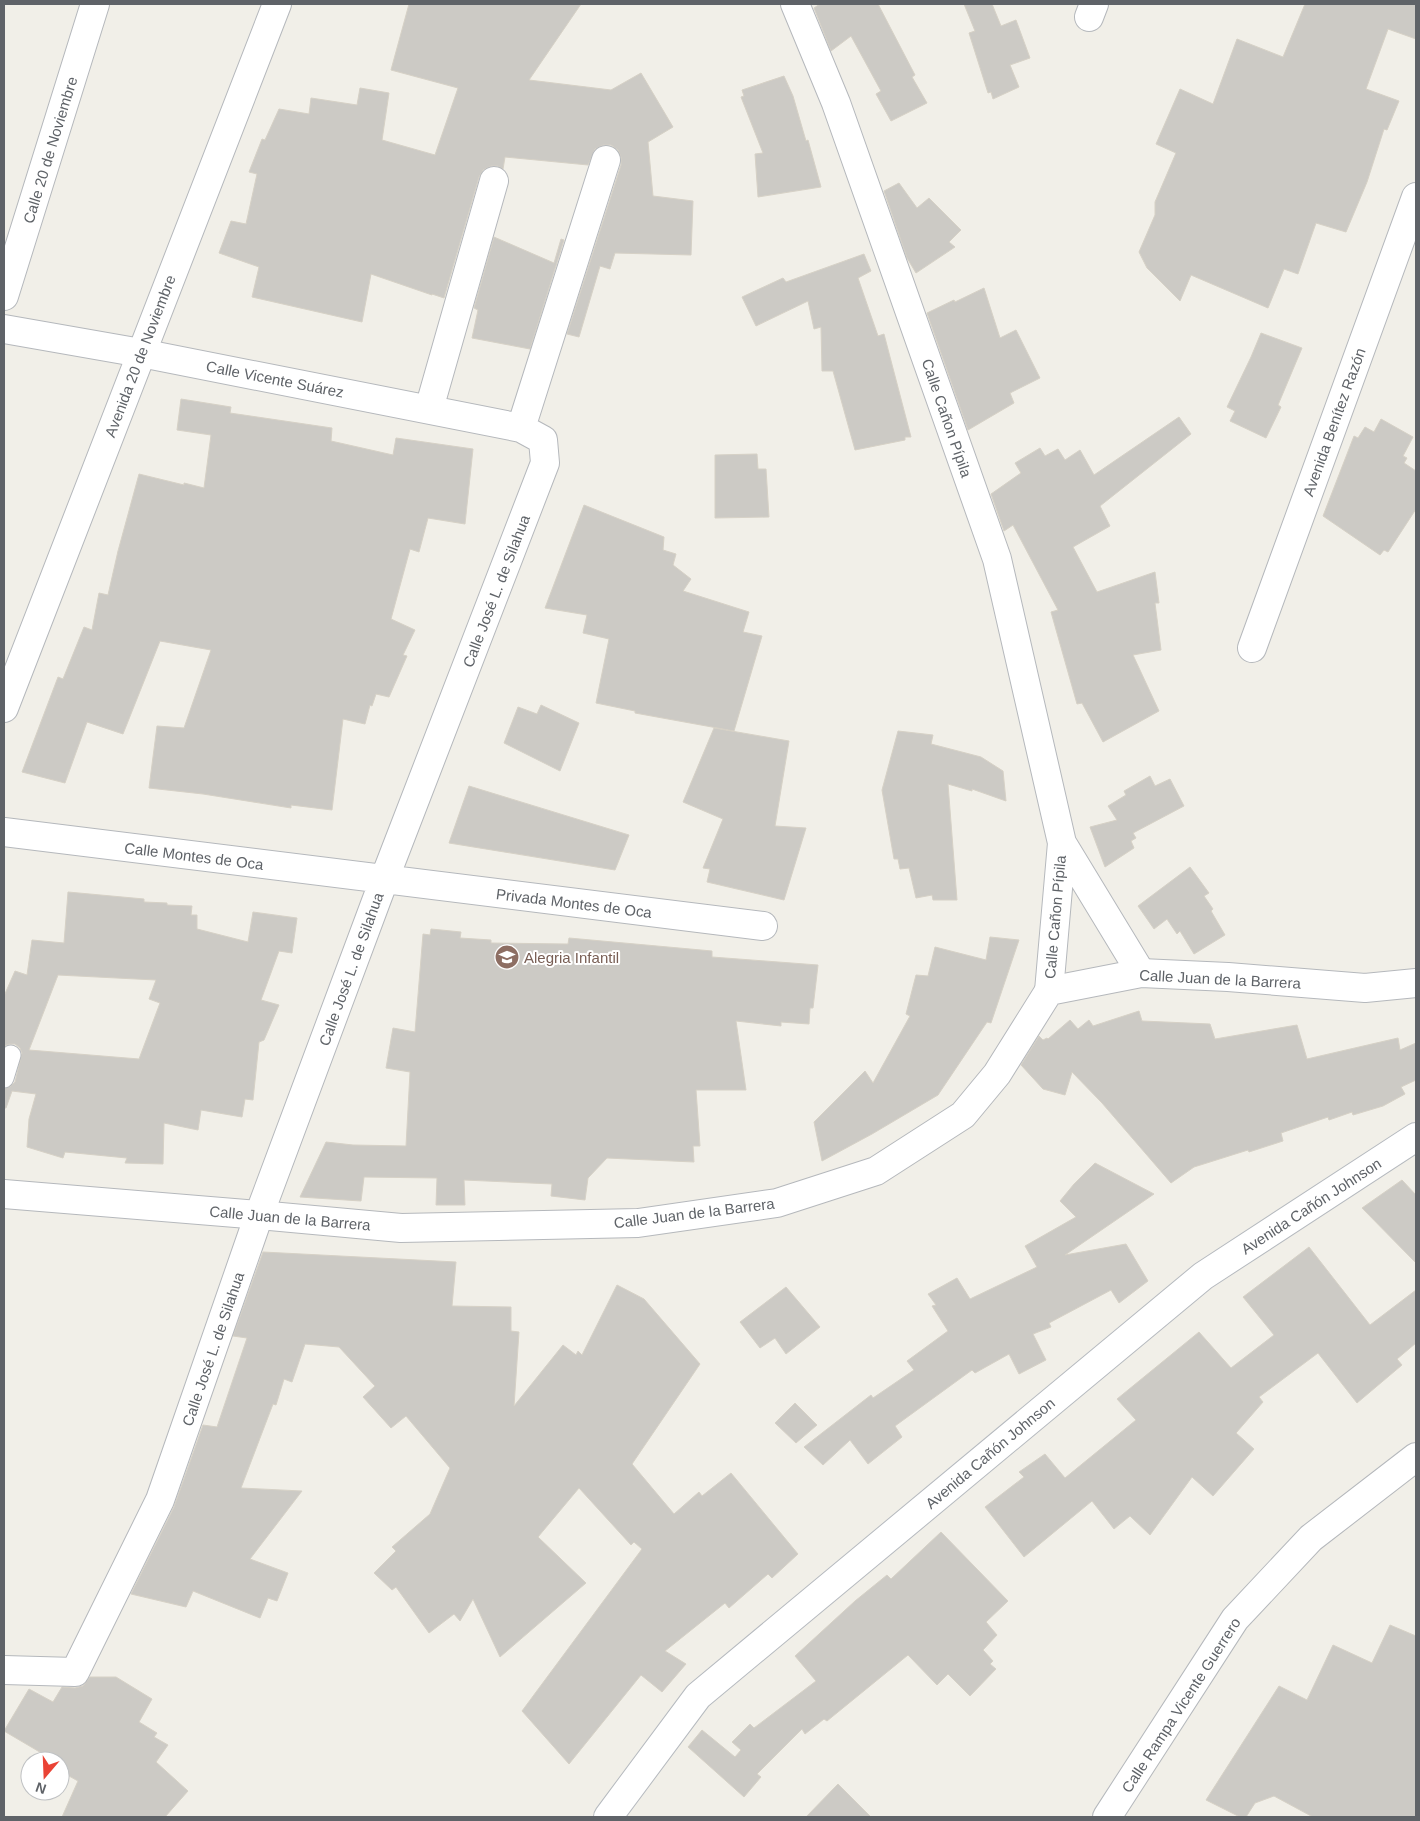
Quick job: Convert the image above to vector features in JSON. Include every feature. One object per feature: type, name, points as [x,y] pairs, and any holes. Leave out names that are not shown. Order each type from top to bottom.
[{"type":"street","name":"Calle 20 de Noviembre","points":[[4,296],[95,4]]},
{"type":"street","name":"Avenida 20 de Noviembre","points":[[4,708],[277,4]]},
{"type":"street","name":"Calle Cañon Pípila","points":[[795,4],[836,103],[996,559],[1062,843],[1049,991]]},
{"type":"street","points":[[532,434],[606,160]]},
{"type":"street","points":[[429,409],[494,181]]},
{"type":"street","name":"Avenida Benítez Razón","points":[[1252,648],[1416,197]]},
{"type":"street","name":"Calle Vicente Suárez","points":[[4,329],[141,353],[429,409],[532,434]]},
{"type":"street","name":"Calle José L. de Silahua","points":[[4,1670],[75,1672],[160,1500],[259,1214],[384,880],[545,463],[532,434]]},
{"type":"street","name":"Calle Montes de Oca","points":[[4,832],[384,880]]},
{"type":"street","name":"Calle Cañon Pípila","points":[[1062,843],[1141,973]]},
{"type":"street","name":"Privada Montes de Oca","points":[[384,880],[763,926]]},
{"type":"street","name":"Calle Juan de la Barrera","points":[[4,1194],[259,1214],[401,1228],[638,1222],[777,1203],[876,1171],[963,1115],[997,1074],[1049,991],[1141,973],[1228,977],[1366,988],[1416,983]]},
{"type":"street","name":"Avenida Cañón Johnson","points":[[608,1817],[698,1696],[1203,1276],[1416,1137]]},
{"type":"street","name":"Calle Rampa Vicente Guerrero","points":[[1107,1817],[1235,1619],[1311,1538],[1416,1457]]},
{"type":"lane","points":[[4,1078],[11,1055]]},
{"type":"building","points":[[409,4],[581,4],[529,80],[611,90],[641,73],[673,127],[648,142],[653,196],[693,201],[691,255],[615,253],[610,269],[600,266],[579,337],[567,334],[621,165],[621,157],[618,150],[611,145],[603,145],[595,149],[588,165],[505,157],[503,169],[498,166],[491,166],[483,170],[479,177],[444,298],[371,274],[362,322],[252,297],[259,267],[219,253],[231,221],[246,224],[257,174],[249,172],[262,139],[265,140],[279,109],[309,114],[311,98],[357,105],[360,88],[389,93],[382,140],[435,155],[458,88],[391,70]]},
{"type":"building","points":[[820,4],[878,4],[915,75],[912,77],[927,103],[891,121],[876,94],[881,91],[851,36],[831,51],[814,8]]},
{"type":"building","points":[[964,4],[992,4],[1001,26],[1016,20],[1030,58],[1010,65],[1019,87],[993,99],[991,92],[988,93],[969,33],[975,31]]},
{"type":"building","points":[[1305,4],[1416,4],[1416,39],[1388,29],[1366,89],[1399,101],[1387,130],[1384,129],[1367,182],[1346,232],[1316,223],[1298,274],[1284,269],[1268,308],[1191,275],[1180,301],[1147,268],[1139,252],[1155,215],[1155,202],[1176,153],[1156,144],[1180,89],[1213,104],[1237,39],[1283,57]]},
{"type":"building","points":[[784,76],[793,96],[806,141],[808,140],[821,187],[758,197],[755,154],[763,153],[741,97],[744,96],[742,90]]},
{"type":"building","points":[[899,183],[917,208],[929,198],[961,230],[949,242],[955,247],[916,273],[907,258],[884,191]]},
{"type":"building","points":[[494,237],[554,263],[561,239],[564,240],[530,349],[472,338],[478,310],[474,308]]},
{"type":"building","points":[[864,254],[871,271],[858,278],[878,336],[884,334],[911,437],[905,437],[905,440],[855,450],[833,371],[822,371],[821,327],[814,329],[808,301],[756,326],[742,297],[783,278],[786,282]]},
{"type":"building","points":[[984,288],[1000,338],[1016,330],[1040,378],[1010,393],[1014,403],[968,430],[927,313]]},
{"type":"building","points":[[1261,333],[1302,348],[1278,405],[1281,407],[1266,438],[1230,421],[1235,411],[1227,407]]},
{"type":"building","points":[[181,399],[231,407],[230,413],[332,428],[331,441],[393,455],[396,438],[473,449],[465,524],[428,518],[419,552],[410,549],[391,619],[415,630],[403,655],[407,656],[389,697],[376,694],[372,706],[370,705],[365,724],[343,719],[332,810],[291,805],[291,808],[203,794],[149,788],[157,726],[184,728],[211,650],[160,641],[123,734],[87,722],[65,783],[22,772],[58,677],[63,679],[84,627],[92,630],[99,593],[108,595],[139,474],[204,488],[211,435],[177,430]]},
{"type":"building","points":[[1179,417],[1191,434],[1100,506],[1110,526],[1073,547],[1097,592],[1155,572],[1159,603],[1155,603],[1161,650],[1133,655],[1159,711],[1103,742],[1082,703],[1077,704],[1051,612],[1058,610],[1013,525],[1004,531],[991,494],[1021,473],[1015,463],[1040,448],[1045,456],[1058,449],[1065,460],[1080,450],[1094,475]]},
{"type":"building","points":[[1381,419],[1413,437],[1403,456],[1407,458],[1404,463],[1416,471],[1416,509],[1388,552],[1384,550],[1380,555],[1323,516],[1354,436],[1358,438],[1365,427],[1374,432]]},
{"type":"building","points":[[757,454],[758,469],[766,469],[769,517],[715,518],[715,455]]},
{"type":"building","points":[[584,505],[664,537],[663,550],[676,554],[673,565],[691,579],[683,591],[749,612],[743,632],[762,636],[734,731],[635,713],[635,711],[596,703],[609,639],[583,633],[587,615],[545,608]]},
{"type":"building","points":[[541,705],[579,723],[560,771],[504,743],[518,707],[537,714]]},
{"type":"building","points":[[714,728],[789,741],[775,826],[806,828],[784,900],[707,882],[710,869],[703,868],[723,819],[683,802]]},
{"type":"building","points":[[898,731],[933,735],[931,744],[981,757],[1003,771],[1006,801],[972,789],[972,791],[948,784],[957,900],[933,900],[932,895],[916,898],[909,868],[900,869],[898,859],[894,859],[882,790]]},
{"type":"building","points":[[1150,776],[1155,786],[1170,779],[1184,806],[1133,833],[1136,838],[1131,841],[1134,848],[1105,867],[1090,827],[1117,820],[1108,806],[1126,795],[1124,791]]},
{"type":"building","points":[[469,786],[629,835],[615,870],[449,843]]},
{"type":"building","points":[[1190,867],[1209,893],[1204,896],[1213,909],[1211,911],[1225,935],[1194,954],[1180,931],[1177,934],[1167,919],[1154,929],[1138,906]]},
{"type":"building","points":[[68,892],[144,899],[144,902],[167,903],[167,905],[192,906],[191,915],[197,915],[197,929],[248,942],[253,912],[297,918],[292,953],[279,951],[261,1000],[279,1005],[264,1040],[259,1042],[253,1100],[245,1099],[242,1117],[201,1110],[198,1130],[164,1123],[163,1164],[125,1163],[127,1158],[65,1152],[63,1158],[27,1147],[29,1119],[36,1094],[12,1091],[6,1108],[4,1108],[4,1089],[15,1082],[22,1053],[15,1044],[4,1046],[4,996],[15,971],[27,975],[32,940],[64,943]],"holes":[[[58,975],[156,980],[149,999],[160,1003],[139,1059],[29,1050]]]},
{"type":"building","points":[[431,929],[461,932],[460,938],[491,940],[491,943],[568,944],[569,938],[712,951],[712,957],[818,965],[813,1008],[810,1008],[809,1024],[781,1022],[781,1026],[736,1021],[746,1090],[696,1090],[700,1146],[693,1146],[694,1162],[607,1158],[588,1178],[585,1200],[551,1196],[552,1184],[464,1180],[465,1205],[436,1205],[437,1178],[364,1177],[361,1201],[300,1197],[326,1142],[353,1145],[406,1146],[410,1072],[386,1068],[393,1028],[415,1032],[423,934],[430,935]]},
{"type":"building","points":[[990,937],[1019,940],[991,1023],[987,1022],[938,1095],[822,1161],[814,1122],[865,1071],[873,1083],[910,1016],[906,1014],[916,975],[928,976],[935,947],[986,960]]},
{"type":"building","points":[[1139,1011],[1142,1021],[1210,1024],[1215,1039],[1297,1025],[1307,1059],[1398,1038],[1400,1050],[1416,1043],[1416,1080],[1401,1087],[1405,1094],[1383,1106],[1353,1115],[1352,1112],[1329,1120],[1328,1117],[1281,1133],[1283,1141],[1194,1167],[1171,1183],[1102,1103],[1072,1072],[1065,1095],[1043,1089],[1021,1065],[1039,1036],[1043,1040],[1048,1039],[1070,1020],[1078,1029],[1089,1020],[1093,1026]]},
{"type":"building","points":[[1095,1163],[1154,1194],[1065,1255],[1126,1244],[1148,1281],[1119,1303],[1111,1290],[1049,1323],[1051,1327],[1033,1334],[1046,1360],[1019,1374],[1009,1354],[975,1373],[972,1370],[895,1426],[902,1437],[868,1464],[850,1440],[823,1465],[804,1447],[871,1395],[873,1398],[914,1370],[907,1361],[948,1331],[932,1306],[936,1305],[928,1294],[957,1278],[970,1299],[1037,1267],[1025,1246],[1076,1217],[1060,1201]]},
{"type":"building","points":[[1402,1180],[1416,1195],[1416,1263],[1362,1208]]},
{"type":"building","points":[[1309,1247],[1370,1325],[1416,1290],[1416,1343],[1397,1359],[1402,1365],[1357,1403],[1318,1353],[1259,1397],[1263,1402],[1236,1433],[1254,1449],[1213,1496],[1192,1477],[1150,1535],[1130,1516],[1114,1529],[1092,1501],[1024,1557],[985,1507],[1024,1477],[1019,1472],[1045,1454],[1065,1478],[1136,1420],[1117,1399],[1199,1332],[1231,1368],[1274,1335],[1243,1297]]},
{"type":"building","points":[[263,1252],[456,1262],[452,1306],[511,1307],[511,1331],[519,1332],[514,1406],[563,1345],[576,1355],[578,1351],[582,1355],[617,1285],[644,1299],[700,1364],[632,1464],[674,1514],[699,1492],[702,1496],[731,1473],[798,1554],[772,1578],[768,1574],[729,1608],[725,1603],[665,1651],[686,1664],[662,1692],[641,1675],[569,1764],[522,1711],[642,1549],[634,1542],[631,1545],[579,1488],[538,1537],[586,1583],[500,1657],[473,1599],[460,1621],[454,1614],[429,1633],[396,1587],[392,1590],[374,1573],[396,1551],[392,1547],[430,1514],[450,1468],[406,1416],[391,1428],[363,1397],[375,1386],[339,1347],[305,1344],[292,1382],[284,1379],[276,1405],[273,1404],[241,1488],[302,1491],[250,1559],[288,1573],[277,1601],[268,1598],[260,1618],[193,1591],[186,1607],[131,1594],[174,1507],[203,1425],[217,1427],[247,1338],[233,1336]]},
{"type":"building","points":[[786,1287],[820,1327],[786,1354],[775,1338],[760,1348],[740,1322]]},
{"type":"building","points":[[795,1403],[817,1425],[796,1443],[775,1423]]},
{"type":"building","points":[[941,1532],[1008,1601],[986,1622],[997,1635],[983,1650],[993,1661],[990,1664],[996,1669],[970,1696],[948,1674],[937,1685],[908,1655],[827,1721],[824,1719],[805,1734],[802,1729],[757,1774],[761,1777],[744,1797],[688,1747],[702,1730],[735,1757],[741,1750],[732,1742],[750,1724],[754,1728],[816,1681],[795,1656],[855,1601],[887,1575],[891,1579]]},
{"type":"building","points":[[1390,1625],[1416,1636],[1416,1817],[1313,1817],[1274,1796],[1255,1803],[1246,1817],[1240,1817],[1206,1800],[1279,1686],[1307,1700],[1333,1645],[1372,1663]]},
{"type":"building","points":[[90,1677],[116,1677],[152,1699],[139,1722],[157,1733],[154,1737],[168,1745],[156,1762],[188,1791],[165,1817],[62,1817],[78,1781],[70,1777],[70,1751],[38,1751],[4,1731],[29,1689],[53,1702],[62,1687],[75,1688],[83,1686]]},
{"type":"building","points":[[838,1784],[871,1817],[806,1817]]},
{"type":"place","name":"Alegria Infantil","points":[[507,957]]}]
